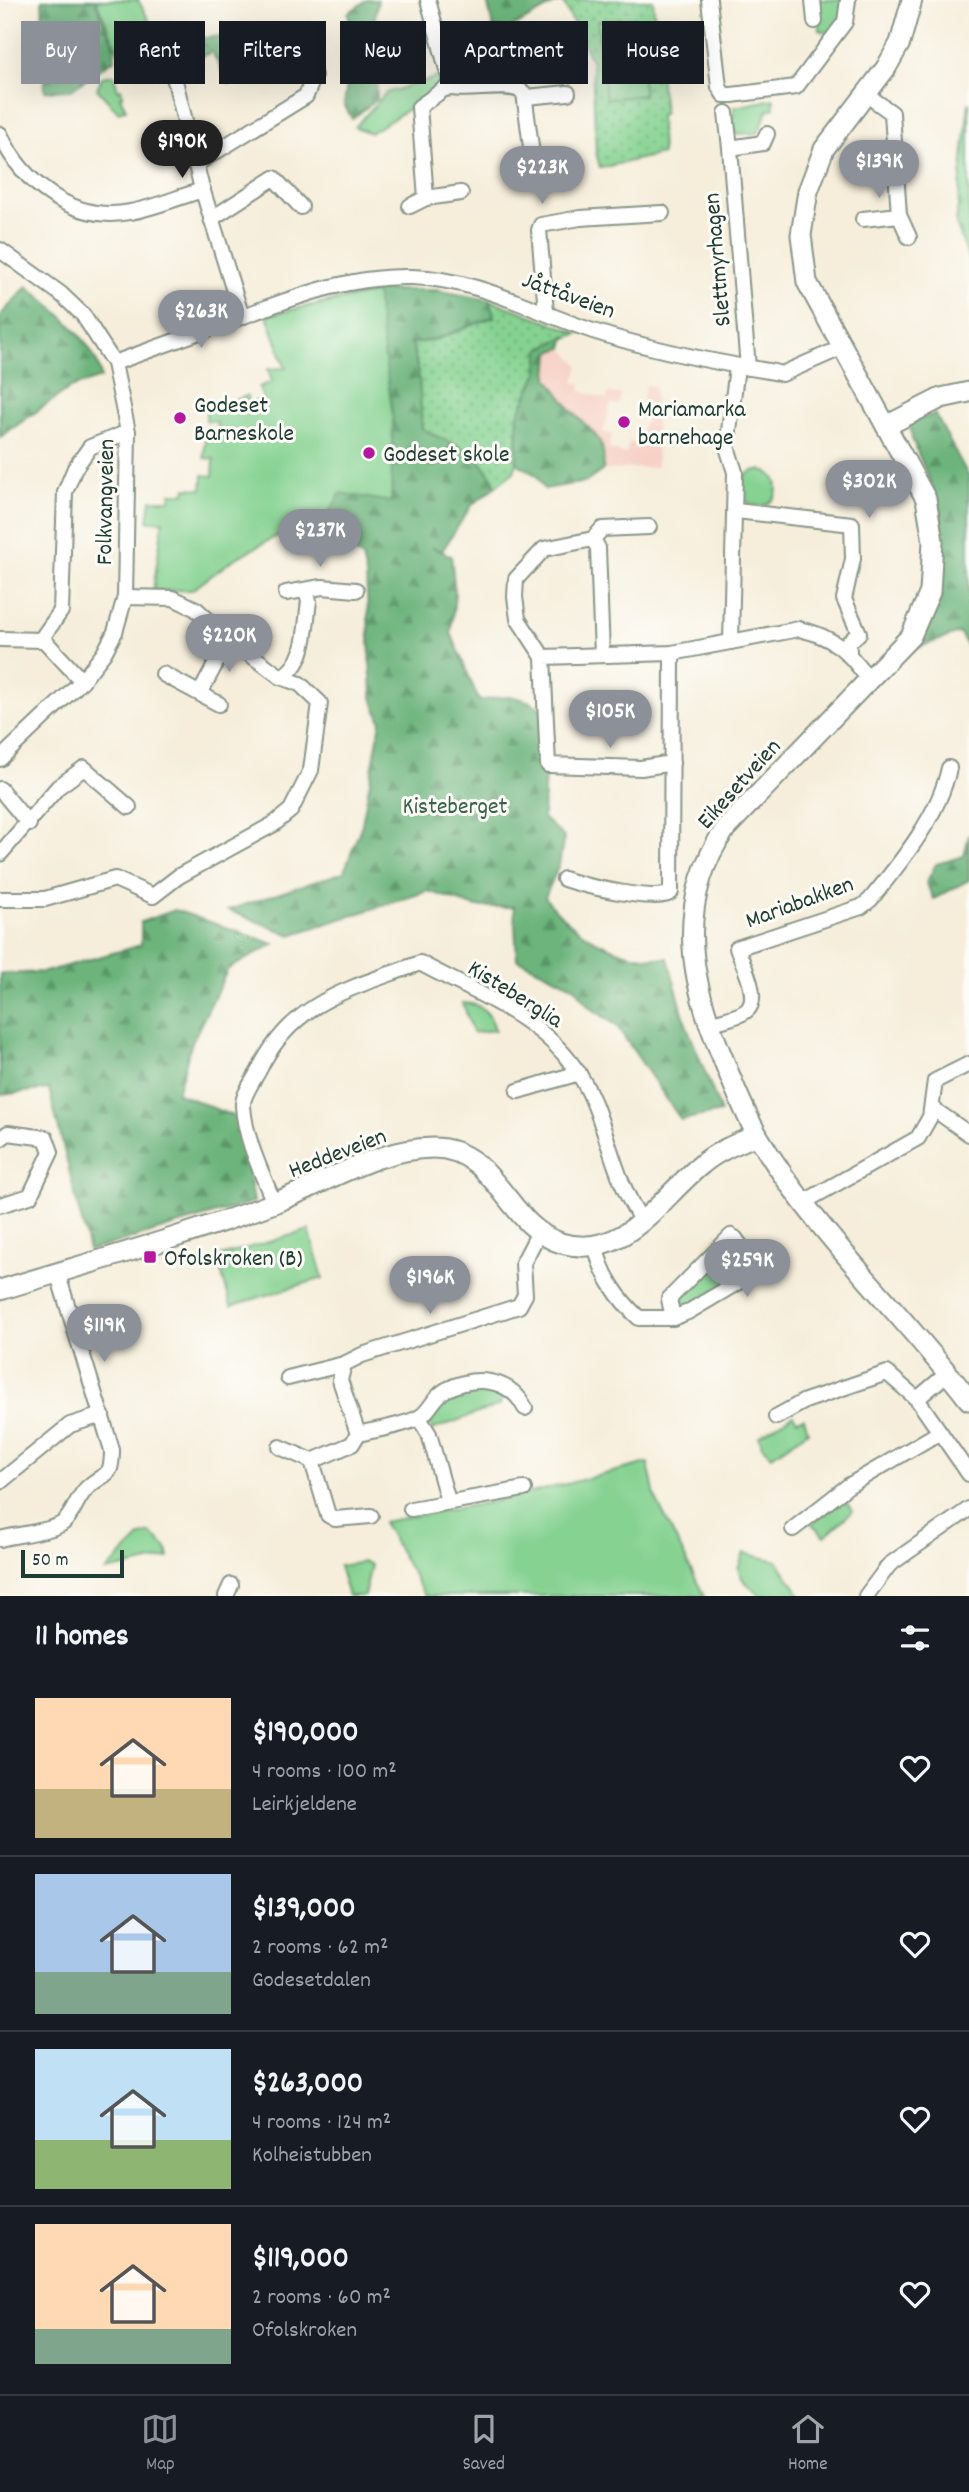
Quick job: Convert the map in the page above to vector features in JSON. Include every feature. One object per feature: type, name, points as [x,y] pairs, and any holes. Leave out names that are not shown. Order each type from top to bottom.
[{"type":"main road","name":"Eikesetveien","points":[[912,0],[900,43],[867,95],[824,149],[803,213],[801,234],[807,282],[926,499],[933,541],[930,592],[911,636],[726,828],[708,858],[695,894],[690,932],[694,971],[709,1024],[757,1135],[804,1202],[969,1400]]},
{"type":"main road","points":[[886,426],[942,398],[969,392]]},
{"type":"main road","points":[[596,1246],[615,1241],[642,1221],[702,1164],[757,1135]]},
{"type":"main road","name":"Heddeveien","points":[[0,1290],[190,1233],[274,1203],[391,1154],[434,1148],[458,1153],[478,1164],[539,1232],[559,1242],[596,1246]]},
{"type":"street","points":[[428,0],[452,88]]},
{"type":"street","points":[[709,0],[719,88],[724,95],[732,95],[796,87],[845,22],[848,0]]},
{"type":"street","points":[[813,0],[815,21]]},
{"type":"street","points":[[176,84],[202,190],[242,317]]},
{"type":"street","points":[[196,164],[306,96],[311,84]]},
{"type":"street","points":[[426,198],[419,107],[444,89],[520,89],[526,97],[532,162]]},
{"type":"street","points":[[526,97],[568,93]]},
{"type":"street","points":[[867,95],[892,113],[900,215],[909,237]]},
{"type":"street","name":"Slettmyrhagen","points":[[726,113],[743,367],[732,392],[727,447],[734,466],[736,511],[732,527],[731,642]]},
{"type":"street","points":[[0,134],[29,177],[63,203],[85,211],[103,214],[133,212],[202,190]]},
{"type":"street","points":[[730,148],[763,143],[767,134]]},
{"type":"street","points":[[211,219],[274,178],[301,207]]},
{"type":"street","points":[[410,206],[426,198],[461,193]]},
{"type":"street","points":[[546,312],[539,228],[578,213],[662,213]]},
{"type":"street","points":[[863,219],[900,215]]},
{"type":"street","name":"Folkvangveien","points":[[0,250],[61,294],[83,315],[114,363],[128,432],[125,597],[115,632],[104,653],[82,681],[0,759]]},
{"type":"street","name":"Jåttåveien","points":[[114,363],[275,303],[360,280],[414,277],[475,286],[604,334],[743,367],[782,373],[841,348]]},
{"type":"street","points":[[43,640],[61,611],[65,492],[75,468],[90,447],[128,432]]},
{"type":"street","points":[[736,511],[852,524],[853,559],[844,599],[859,633],[848,643],[849,651]]},
{"type":"street","points":[[649,527],[602,529],[593,539],[544,549],[516,579],[515,597],[518,619],[543,657],[548,765],[641,768],[672,763]]},
{"type":"street","points":[[593,539],[598,548],[602,655]]},
{"type":"street","points":[[286,593],[306,592],[322,587],[356,590]]},
{"type":"street","points":[[281,677],[293,671],[300,660],[309,601],[306,592]]},
{"type":"street","points":[[0,899],[45,899],[115,879],[153,896],[179,876],[274,824],[291,810],[311,770],[320,703],[300,684],[281,677],[229,639],[196,609],[173,598],[125,597]]},
{"type":"street","points":[[543,657],[672,653],[799,629],[817,633],[849,651],[869,680]]},
{"type":"street","points":[[0,639],[43,640],[82,681]]},
{"type":"street","points":[[200,694],[229,639]]},
{"type":"street","points":[[564,879],[599,889],[668,896],[673,886],[672,653]]},
{"type":"street","points":[[163,674],[219,704]]},
{"type":"street","points":[[0,854],[58,788],[84,768],[129,807]]},
{"type":"street","name":"Mariabakken","points":[[709,1024],[746,1012],[750,1006],[752,993],[737,948],[849,911],[870,900],[918,836],[946,782],[949,768]]},
{"type":"street","points":[[0,789],[29,824]]},
{"type":"street","name":"Kisteberglia","points":[[274,1203],[256,1160],[242,1104],[268,1050],[288,1024],[330,996],[420,963],[540,1030],[555,1042],[579,1073],[595,1104],[622,1187],[642,1221]]},
{"type":"street","points":[[804,1202],[913,1143],[926,1125],[932,1108],[931,1092],[935,1081],[969,1064]]},
{"type":"street","points":[[518,1091],[579,1073]]},
{"type":"street","points":[[932,1108],[969,1134]]},
{"type":"street","points":[[0,1139],[8,1133],[46,1138],[51,1152],[30,1196],[0,1206]]},
{"type":"street","points":[[288,1378],[344,1364],[362,1355],[519,1306],[525,1295],[523,1264],[539,1232]]},
{"type":"street","points":[[596,1246],[621,1301],[639,1318],[673,1318],[702,1306],[752,1273],[752,1262],[735,1238],[731,1236],[670,1299],[673,1318]]},
{"type":"street","points":[[0,1539],[62,1524],[86,1488],[107,1475],[112,1450],[57,1272]]},
{"type":"street","points":[[344,1364],[340,1380],[358,1434]]},
{"type":"street","points":[[776,1417],[805,1401],[887,1373],[918,1399],[969,1474]]},
{"type":"street","points":[[918,1399],[948,1373]]},
{"type":"street","points":[[280,1447],[312,1461],[352,1444],[358,1434],[419,1418],[446,1390],[486,1379],[512,1391],[525,1408]]},
{"type":"street","points":[[0,1482],[70,1425],[102,1415]]},
{"type":"street","points":[[419,1418],[429,1434],[448,1501]]},
{"type":"street","points":[[793,1529],[848,1486],[940,1432]]},
{"type":"street","points":[[312,1461],[328,1515],[335,1519],[371,1516]]},
{"type":"street","points":[[411,1509],[524,1489]]},
{"type":"street","points":[[866,1596],[889,1565],[969,1509]]},
{"type":"shaded area","points":[[563,348],[579,365],[574,382],[581,384],[580,391],[606,399],[609,392],[621,395],[618,405],[611,404],[603,432],[612,435],[608,449],[626,454],[629,442],[638,444],[646,417],[638,414],[646,385],[655,386],[657,467],[603,470],[534,465],[545,367],[550,352]]},
{"type":"green space","points":[[42,0],[95,0],[114,47],[114,60],[100,70],[100,21],[43,21]]},
{"type":"green space","points":[[96,0],[138,0],[150,21],[114,21],[114,41]]},
{"type":"green space","points":[[367,0],[378,0],[375,21],[350,21],[348,13]]},
{"type":"green space","points":[[487,0],[562,0],[524,21],[492,21]]},
{"type":"green space","points":[[562,0],[653,0],[655,21],[602,21],[602,84],[661,84],[664,113],[660,115],[662,154],[600,168],[596,152],[588,21],[572,21]]},
{"type":"green space","points":[[817,0],[843,0],[842,13],[832,34],[820,30]]},
{"type":"green space","points":[[635,17],[635,21],[602,21],[602,64],[597,21]]},
{"type":"green space","points":[[219,37],[219,65],[212,52],[205,55],[205,38]]},
{"type":"green space","points":[[114,75],[114,84],[118,90],[121,89],[123,95],[120,97],[126,109],[118,112],[97,89],[102,77]]},
{"type":"green space","points":[[440,77],[431,92],[370,133],[355,127],[386,93],[416,84],[426,84],[426,81]]},
{"type":"green space","points":[[45,84],[80,84],[71,90],[45,91]]},
{"type":"green space","points":[[347,84],[377,84],[377,99],[352,119],[344,104]]},
{"type":"green space","points":[[604,84],[643,84],[644,95],[606,99]]},
{"type":"green space","points":[[774,99],[774,108],[768,110],[758,133],[735,134],[732,123],[734,107]]},
{"type":"green space","points":[[969,102],[969,260],[956,224]]},
{"type":"green space","points":[[27,286],[61,315],[83,339],[98,365],[101,378],[70,388],[0,437],[0,316]]},
{"type":"green space","name":"Kisteberget","points":[[380,290],[436,290],[490,300],[494,317],[443,336],[412,343],[419,377],[422,428],[473,454],[496,486],[471,506],[442,551],[431,547],[451,556],[455,593],[451,633],[479,701],[515,697],[530,702],[547,713],[543,818],[564,837],[559,865],[545,897],[569,923],[599,942],[633,955],[668,958],[686,1024],[721,1112],[681,1120],[616,1025],[588,1006],[575,987],[517,959],[514,907],[476,907],[428,891],[291,935],[228,910],[344,872],[362,824],[381,722],[372,697],[366,574],[362,558],[321,524],[341,493],[269,402],[286,369],[267,315]]},
{"type":"green space","points":[[376,293],[393,418],[391,502],[341,493],[321,524],[294,527],[234,559],[192,590],[153,591],[163,521],[148,521],[151,500],[170,500],[171,493],[185,493],[186,488],[202,489],[203,475],[213,476],[214,459],[204,458],[205,440],[217,440],[217,422],[206,421],[206,409],[247,396],[249,403],[263,399],[259,387],[272,382],[268,369],[286,368],[267,315]]},
{"type":"green space","points":[[490,300],[579,333],[540,349],[538,372],[518,415],[517,463],[514,472],[496,486],[473,454],[421,428],[419,377],[412,343],[443,337],[493,317]]},
{"type":"green space","points":[[566,336],[563,348],[550,352],[548,378],[571,410],[598,438],[603,451],[603,470],[586,482],[544,489],[537,476],[517,463],[518,415],[538,372],[540,349]]},
{"type":"green space","points":[[935,414],[969,477],[969,648],[959,633],[917,648],[931,624],[941,578],[941,509],[912,439],[910,422]]},
{"type":"green space","points":[[759,470],[771,476],[777,488],[771,500],[759,506],[747,500],[741,488],[747,476]]},
{"type":"green space","points":[[969,834],[969,880],[934,899],[926,883],[936,864],[964,856]]},
{"type":"green space","points":[[175,910],[274,944],[228,969],[192,1042],[177,1093],[240,1119],[254,1202],[89,1251],[49,1089],[0,1095],[0,974],[45,972],[141,945],[141,922]]},
{"type":"green space","points":[[463,1003],[484,1010],[495,1030],[473,1033]]},
{"type":"green space","points":[[309,1230],[323,1278],[231,1306],[217,1257]]},
{"type":"green space","points":[[725,1252],[737,1253],[743,1258],[746,1272],[681,1311],[676,1308],[675,1303]]},
{"type":"green space","points":[[486,1386],[503,1393],[500,1405],[432,1430],[433,1411],[439,1404],[467,1390]]},
{"type":"green space","points":[[793,1415],[797,1420],[804,1418],[808,1431],[772,1456],[762,1446],[759,1436]]},
{"type":"green space","points":[[648,1463],[655,1497],[704,1596],[425,1596],[383,1522],[507,1499]]},
{"type":"green space","points":[[843,1499],[853,1511],[825,1536],[812,1524]]},
{"type":"green space","points":[[150,1533],[167,1548],[169,1558],[106,1571],[141,1536]]},
{"type":"green space","points":[[744,1553],[777,1561],[801,1596],[761,1596],[743,1580],[738,1569]]},
{"type":"green space","points":[[364,1562],[371,1565],[364,1596],[348,1596],[339,1566]]},
{"type":"place","name":"Godeset Barneskole","points":[[180,418]]},
{"type":"place","name":"Mariamarka barnehage","points":[[624,422]]},
{"type":"place","name":"Godeset skole","points":[[369,453]]},
{"type":"place","name":"Ofolskroken (B)","points":[[150,1257]]}]
